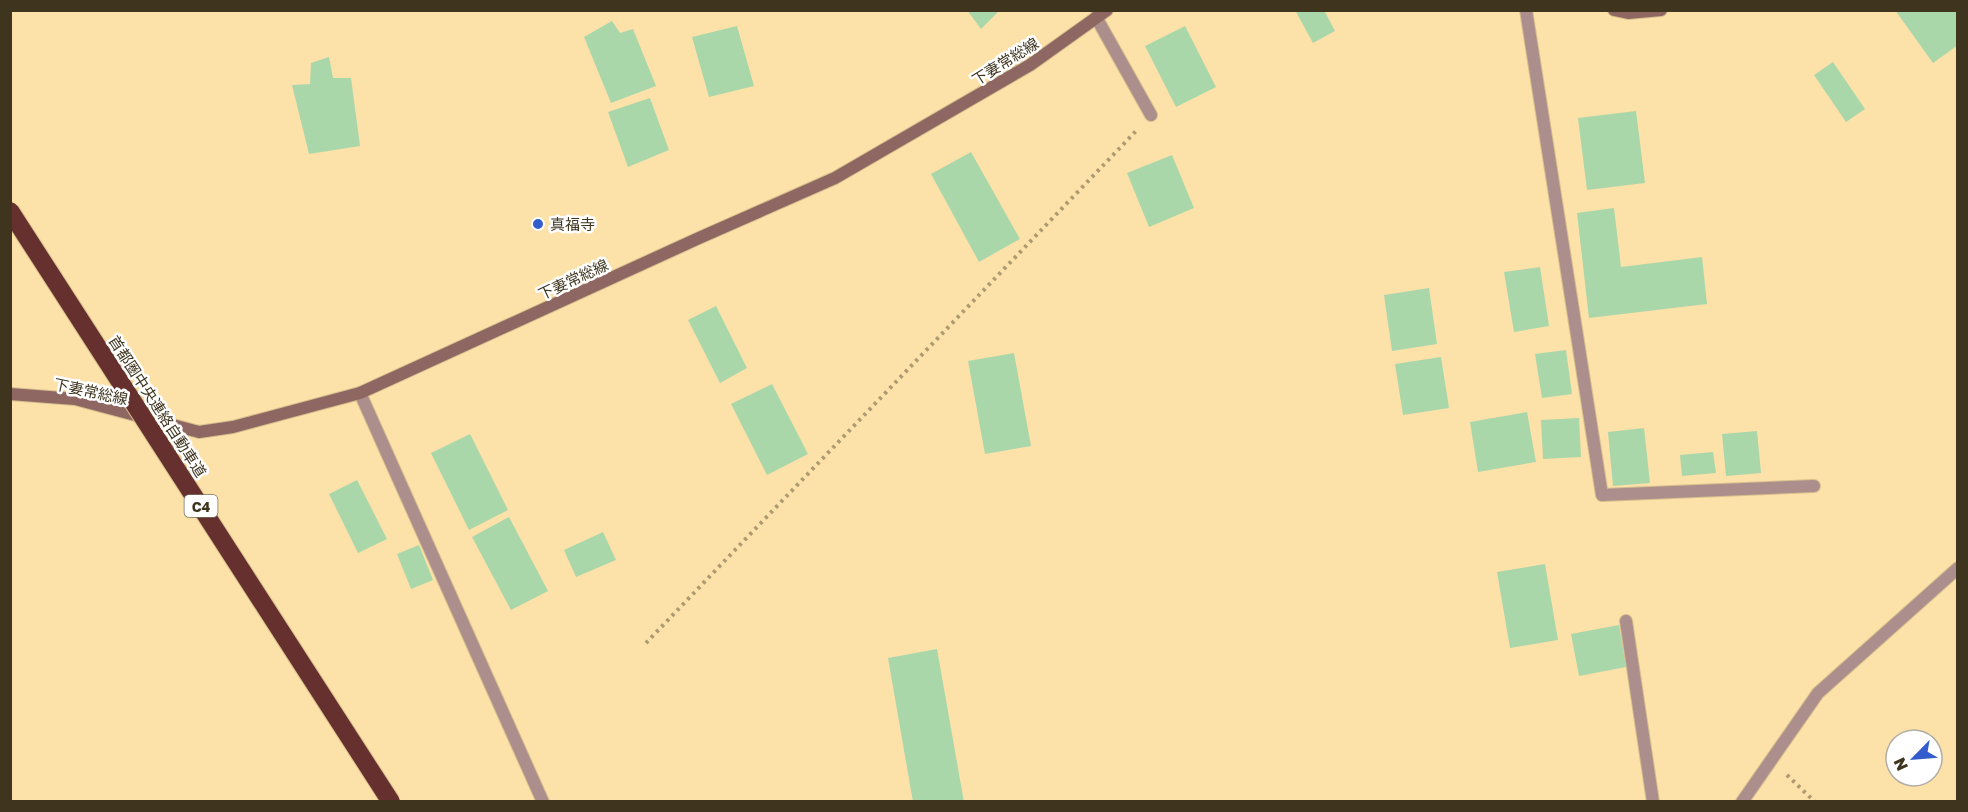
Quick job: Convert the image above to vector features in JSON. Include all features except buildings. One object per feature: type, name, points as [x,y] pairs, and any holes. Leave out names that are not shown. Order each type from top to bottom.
[{"type":"highway","name":"首都圏中央連絡自動車道","points":[[10,211],[391,801]]},
{"type":"main road","name":"下妻常総線","points":[[10,394],[75,399],[199,432],[233,427],[360,393],[835,178],[1030,65],[1107,10]]},
{"type":"main road","points":[[1614,10],[1628,13],[1661,10]]},
{"type":"street","points":[[1526,10],[1602,495],[1814,486]]},
{"type":"street","points":[[1096,17],[1151,115]]},
{"type":"street","points":[[360,393],[543,801]]},
{"type":"street","points":[[1742,801],[1818,693],[1958,568]]},
{"type":"street","points":[[1626,621],[1653,801]]},
{"type":"path","points":[[645,643],[1151,115]]},
{"type":"path","points":[[1771,761],[1815,801]]},
{"type":"place","name":"真福寺","points":[[538,224]]}]
